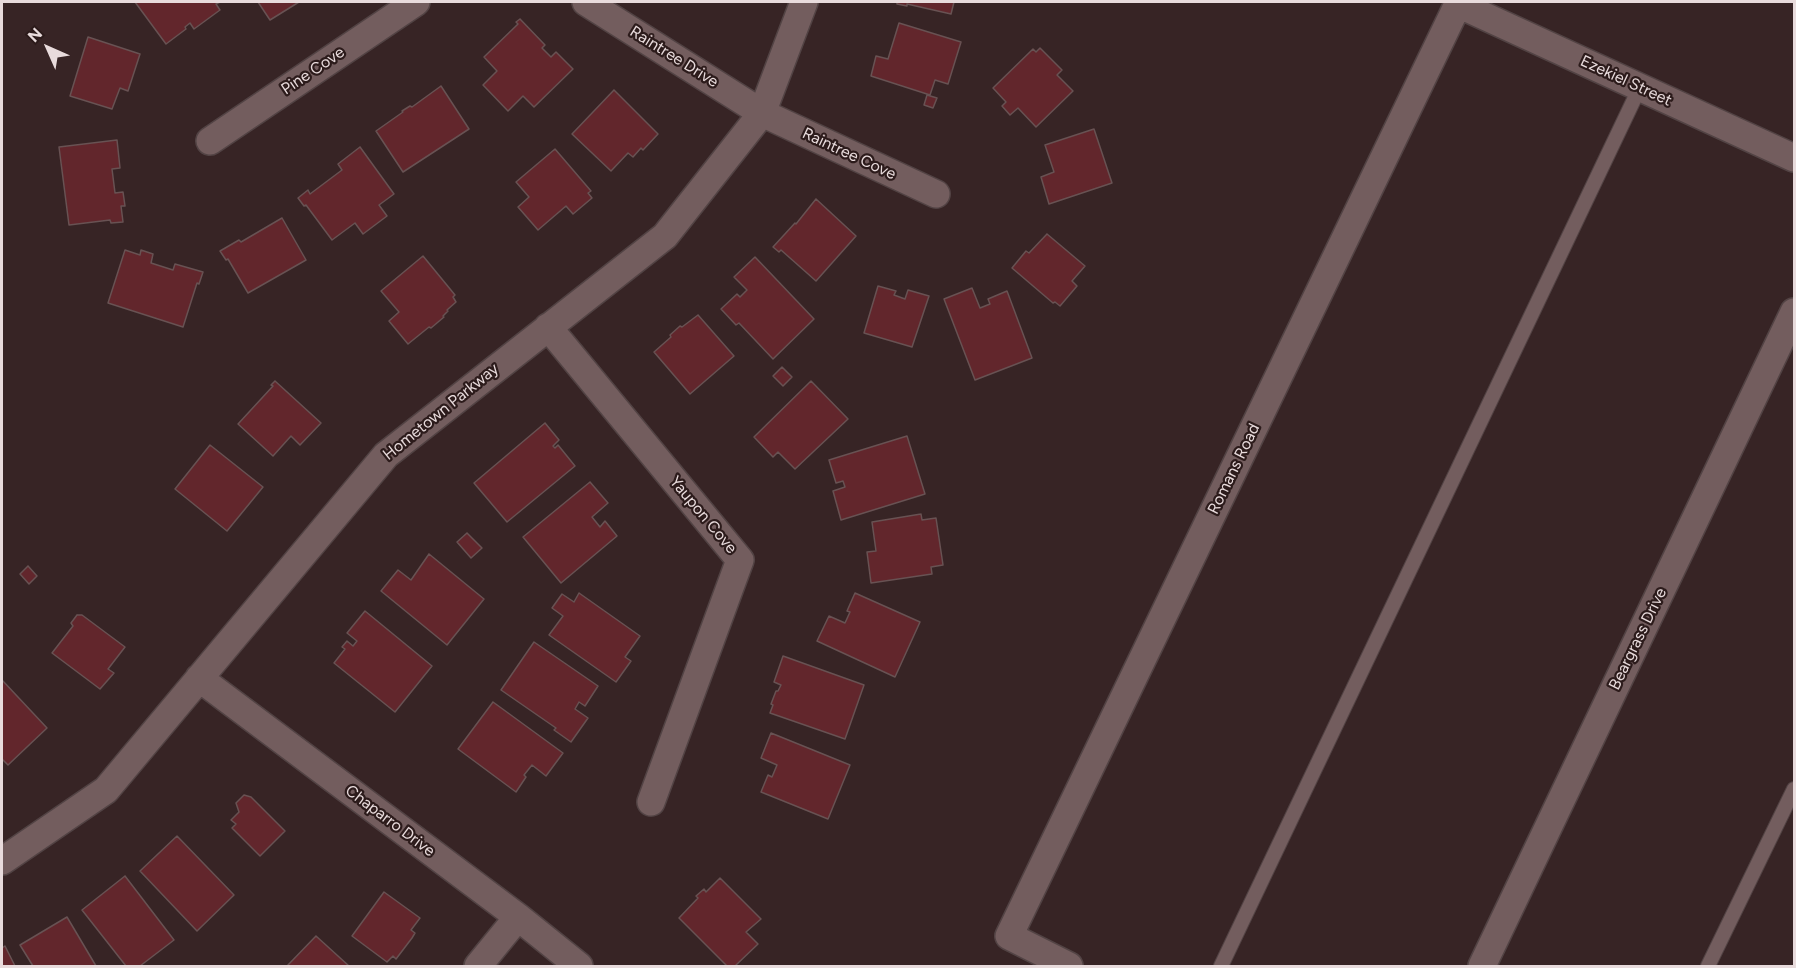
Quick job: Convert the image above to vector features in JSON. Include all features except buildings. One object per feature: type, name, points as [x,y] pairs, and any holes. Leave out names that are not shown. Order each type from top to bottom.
[{"type":"street","name":"Pine Cove","points":[[210,141],[416,2]]},
{"type":"street","name":"Raintree Drive","points":[[586,2],[762,113]]},
{"type":"street","name":"Hometown Parkway","points":[[2,861],[106,790],[386,455],[665,236],[762,113],[804,2]]},
{"type":"street","name":"Ezekiel Street","points":[[1459,3],[1794,158]]},
{"type":"street","name":"Romans Road","points":[[1069,966],[1010,936],[1459,3]]},
{"type":"street","name":"Raintree Cove","points":[[762,113],[936,194]]},
{"type":"street","name":"Beargrass Drive","points":[[1482,966],[1794,312]]},
{"type":"street","name":"Yaupon Cove","points":[[548,327],[740,560],[651,802]]},
{"type":"street","name":"Chaparro Drive","points":[[199,678],[518,917],[579,966]]},
{"type":"street","points":[[478,966],[518,917]]},
{"type":"lane","points":[[1221,966],[1640,87]]},
{"type":"lane","points":[[1708,966],[1794,789]]}]
